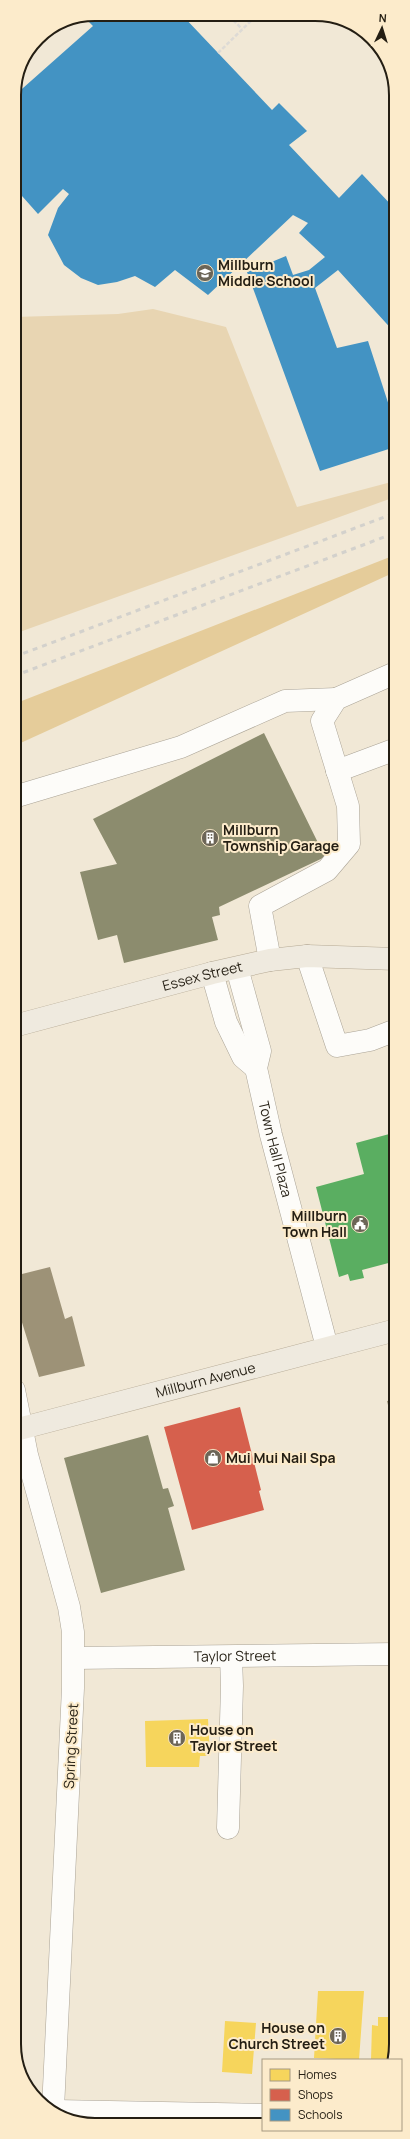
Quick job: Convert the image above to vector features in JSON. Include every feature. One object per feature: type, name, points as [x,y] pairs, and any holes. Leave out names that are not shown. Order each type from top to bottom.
[{"type":"main road","name":"Essex Street","points":[[21,1024],[212,973],[270,960],[307,956],[389,959]]},
{"type":"main road","name":"Millburn Avenue","points":[[21,1428],[389,1332]]},
{"type":"street","points":[[21,795],[181,747],[286,701],[336,699],[389,676]]},
{"type":"street","points":[[270,960],[260,906],[327,870],[349,844],[348,806],[322,721],[336,699]]},
{"type":"street","points":[[337,771],[389,752]]},
{"type":"street","points":[[307,956],[337,1046],[370,1040],[389,1033]]},
{"type":"street","name":"Town Hall Plaza","points":[[237,968],[260,1051],[256,1068],[327,1347]]},
{"type":"street","points":[[212,973],[226,1022],[243,1057],[256,1068]]},
{"type":"street","name":"Spring Street","points":[[21,1439],[69,1607],[74,1658],[53,2105]]},
{"type":"street","name":"Taylor Street","points":[[74,1658],[389,1654]]},
{"type":"street","points":[[228,1828],[232,1686],[231,1657]]},
{"type":"street","points":[[65,2111],[262,2115]]},
{"type":"path","points":[[234,21],[242,29]]},
{"type":"path","points":[[218,53],[251,21]]},
{"type":"shaded area","points":[[153,309],[226,327],[297,507],[389,483],[389,499],[21,631],[21,317],[118,314]]},
{"type":"shaded area","points":[[389,557],[389,575],[21,743],[21,701]]},
{"type":"building: Homes","name":"House on Taylor Street","points":[[208,1719],[210,1756],[200,1756],[199,1767],[146,1767],[145,1721]]},
{"type":"building: Homes","name":"House on Church Street","points":[[318,1991],[364,1991],[359,2059],[314,2058]]},
{"type":"building: Homes","points":[[378,2017],[389,2017],[388,2059],[371,2059],[372,2025],[378,2026]]},
{"type":"building: Homes","points":[[225,2021],[256,2023],[252,2074],[222,2072]]},
{"type":"building: Shops","name":"Mui Mui Nail Spa","points":[[240,1407],[261,1490],[259,1491],[264,1510],[192,1530],[164,1427]]},
{"type":"building: Schools","name":"Millburn Middle School","points":[[188,21],[272,110],[279,103],[307,131],[289,145],[339,198],[362,174],[389,203],[389,326],[338,270],[315,288],[337,348],[368,341],[389,406],[389,449],[320,471],[247,272],[286,256],[293,275],[309,270],[325,257],[299,233],[308,223],[293,215],[208,295],[175,270],[155,287],[135,276],[117,282],[98,285],[81,278],[64,265],[48,235],[58,208],[69,194],[63,189],[38,214],[21,195],[21,90],[93,26],[89,22]]},
{"type":"building: Public","name":"Millburn Town Hall","points":[[389,1134],[389,1263],[362,1270],[364,1278],[350,1281],[348,1274],[339,1277],[316,1187],[364,1174],[356,1143]]},
{"type":"building: Industry","name":"Millburn Township Garage","points":[[264,733],[325,857],[219,907],[220,915],[212,917],[218,940],[124,963],[117,935],[98,940],[80,872],[117,864],[93,819]]},
{"type":"building: Industry","points":[[148,1435],[163,1489],[168,1488],[174,1506],[168,1508],[185,1570],[101,1593],[64,1458]]},
{"type":"building: Other","points":[[50,1267],[65,1319],[72,1316],[85,1366],[39,1377],[21,1319],[21,1274]]},
{"type":"railway","points":[[21,654],[389,515]]},
{"type":"railway","points":[[21,673],[389,535]]},
{"type":"place","name":"Millburn Middle School","points":[[205,273]]},
{"type":"place","name":"Millburn Township Garage","points":[[210,838]]},
{"type":"place","name":"Millburn Town Hall","points":[[360,1224]]},
{"type":"place","name":"Mui Mui Nail Spa","points":[[213,1458]]},
{"type":"place","name":"House on Taylor Street","points":[[177,1738]]},
{"type":"place","name":"House on Church Street","points":[[338,2036]]}]
